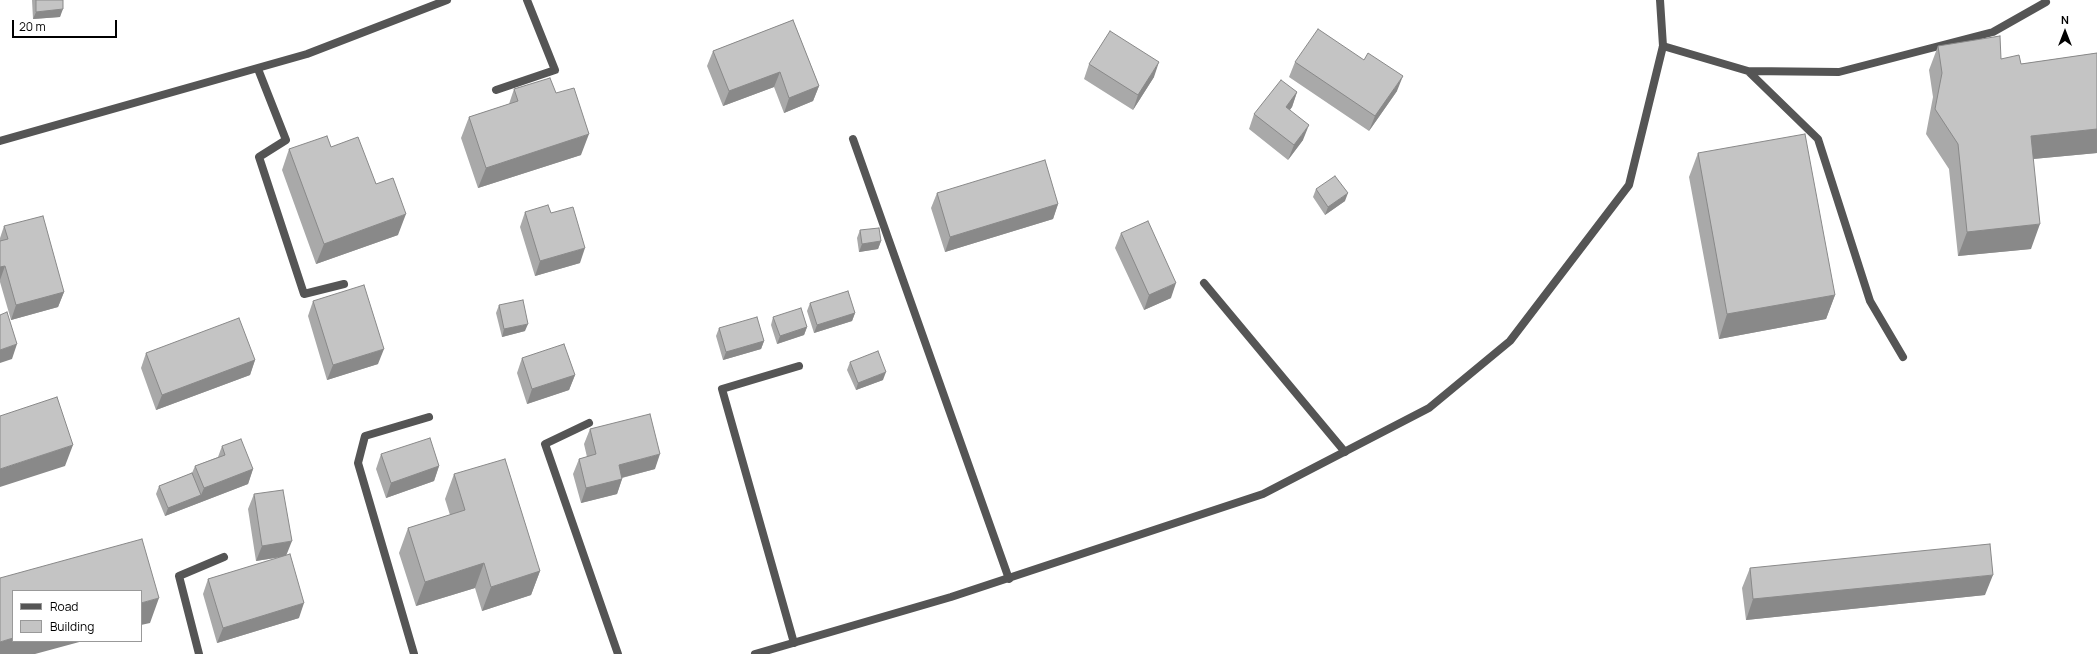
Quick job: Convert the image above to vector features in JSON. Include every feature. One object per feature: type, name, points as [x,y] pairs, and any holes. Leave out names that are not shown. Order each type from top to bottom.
[{"type":"street","points":[[0,141],[307,54],[447,0]]},
{"type":"street","points":[[496,90],[555,70],[527,0]]},
{"type":"street","points":[[755,654],[1009,579],[1263,494],[1428,408],[1510,341],[1629,185],[1663,46],[1660,0]]},
{"type":"street","points":[[1663,46],[1748,71],[1839,72],[1993,32],[2046,2]]},
{"type":"street","points":[[258,69],[286,140],[259,157],[304,294],[344,284]]},
{"type":"street","points":[[1748,71],[1818,139],[1870,301],[1902,358]]},
{"type":"street","points":[[853,139],[1009,579]]},
{"type":"street","points":[[1204,283],[1345,452]]},
{"type":"street","points":[[794,643],[722,389],[798,366]]},
{"type":"street","points":[[414,654],[358,463],[365,436],[429,417]]},
{"type":"street","points":[[589,424],[545,444],[618,654]]},
{"type":"street","points":[[198,654],[179,576],[224,557]]},
{"type":"building","points":[[36,0],[63,0],[63,9],[36,12]]},
{"type":"building","points":[[793,20],[819,86],[789,98],[780,72],[729,91],[713,51]]},
{"type":"building","points":[[1318,29],[1364,60],[1368,53],[1403,76],[1375,116],[1295,62]]},
{"type":"building","points":[[1110,31],[1159,62],[1138,95],[1089,64]]},
{"type":"building","points":[[2000,36],[2001,59],[2019,55],[2021,64],[2097,53],[2097,129],[2031,136],[2040,224],[1967,232],[1958,144],[1935,109],[1942,73],[1938,46]]},
{"type":"building","points":[[550,78],[556,93],[574,88],[589,134],[486,168],[469,117],[518,101],[514,89]]},
{"type":"building","points":[[1281,80],[1297,92],[1286,107],[1309,125],[1294,145],[1254,114]]},
{"type":"building","points":[[1805,134],[1835,295],[1727,314],[1698,153]]},
{"type":"building","points":[[327,136],[331,147],[358,137],[376,184],[393,178],[406,214],[324,244],[289,149]]},
{"type":"building","points":[[1045,160],[1058,204],[950,237],[937,193]]},
{"type":"building","points":[[1335,176],[1348,193],[1328,207],[1316,189]]},
{"type":"building","points":[[548,205],[551,213],[573,207],[585,248],[540,261],[525,212]]},
{"type":"building","points":[[43,216],[64,292],[16,305],[5,266],[0,267],[0,241],[8,239],[4,226]]},
{"type":"building","points":[[1148,221],[1176,283],[1149,295],[1121,233]]},
{"type":"building","points":[[879,228],[881,241],[862,244],[860,230]]},
{"type":"building","points":[[364,285],[384,349],[333,365],[313,301]]},
{"type":"building","points":[[848,291],[855,313],[817,325],[810,303]]},
{"type":"building","points":[[523,300],[528,324],[504,329],[499,305]]},
{"type":"building","points":[[801,308],[807,327],[780,336],[773,317]]},
{"type":"building","points":[[7,312],[17,344],[0,350],[0,315]]},
{"type":"building","points":[[757,317],[764,341],[726,352],[719,328]]},
{"type":"building","points":[[239,318],[255,360],[162,395],[146,353]]},
{"type":"building","points":[[564,344],[575,375],[532,389],[522,358]]},
{"type":"building","points":[[878,351],[886,372],[858,383],[850,362]]},
{"type":"building","points":[[57,397],[73,445],[0,469],[0,416]]},
{"type":"building","points":[[650,414],[660,454],[619,465],[622,479],[586,488],[579,459],[596,454],[590,429]]},
{"type":"building","points":[[430,438],[439,466],[391,483],[381,454]]},
{"type":"building","points":[[241,439],[253,469],[204,488],[195,466],[225,455],[222,446]]},
{"type":"building","points":[[505,459],[540,571],[491,587],[484,563],[425,582],[408,528],[465,510],[454,474]]},
{"type":"building","points":[[192,473],[201,495],[168,508],[159,486]]},
{"type":"building","points":[[283,490],[292,541],[262,546],[254,494]]},
{"type":"building","points":[[142,539],[159,598],[142,603],[142,590],[12,590],[12,638],[0,642],[0,578]]},
{"type":"building","points":[[1990,544],[1993,575],[1753,599],[1750,568]]},
{"type":"building","points":[[290,554],[304,603],[223,628],[208,579]]}]
